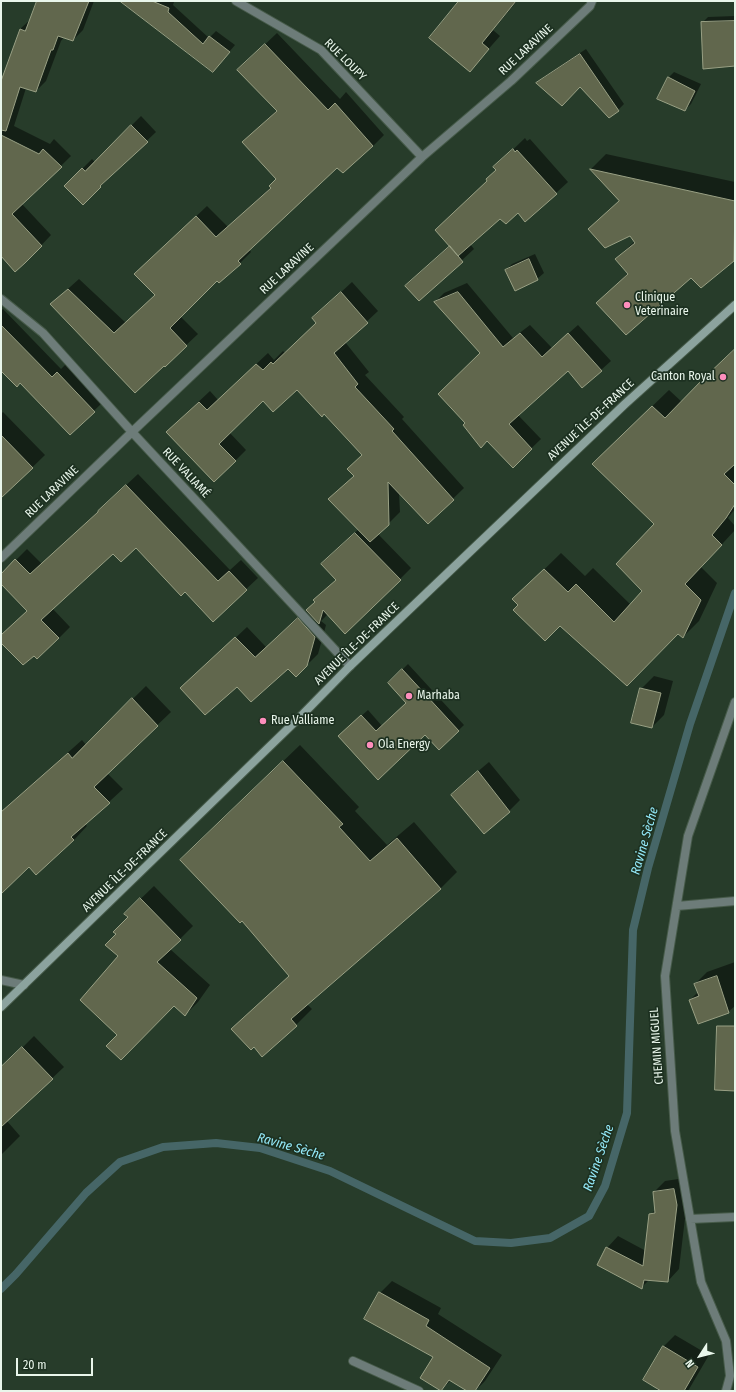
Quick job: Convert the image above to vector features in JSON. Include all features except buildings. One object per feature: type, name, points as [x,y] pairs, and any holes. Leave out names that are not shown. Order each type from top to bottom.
[{"type":"street","name":"RUE LOUPY","points":[[236,1],[321,50],[422,157]]},
{"type":"street","name":"RUE LARAVINE","points":[[1,558],[422,157],[511,81],[590,6],[592,1]]},
{"type":"street","name":"RUE VALIAMÉ","points":[[1,300],[43,333],[132,432],[350,666]]},
{"type":"street","name":"AVENUE ÎLE-DE-FRANCE","points":[[1,1007],[303,714],[350,666],[625,404],[735,305]]},
{"type":"street","name":"CHEMIN MIGUEL","points":[[726,1391],[730,1376],[726,1341],[702,1282],[675,1131],[665,976],[688,836],[735,702]]},
{"type":"street","points":[[677,906],[735,901]]},
{"type":"street","points":[[1,980],[24,985]]},
{"type":"street","points":[[690,1219],[735,1217]]},
{"type":"street","points":[[352,1361],[419,1391]]},
{"type":"waterway","name":"Ravine Sèche","points":[[1,1289],[16,1274],[86,1193],[120,1162],[163,1147],[216,1143],[260,1148],[330,1171],[475,1241],[511,1243],[550,1238],[589,1216],[605,1186],[627,1113],[633,930],[648,868],[690,724],[735,593]]},
{"type":"place","name":"Clinique Veterinaire","points":[[627,305]]},
{"type":"place","name":"Canton Royal","points":[[723,377]]},
{"type":"place","name":"Marhaba","points":[[409,696]]},
{"type":"place","name":"Rue Valliame","points":[[263,721]]},
{"type":"place","name":"Ola Energy","points":[[370,745]]}]
